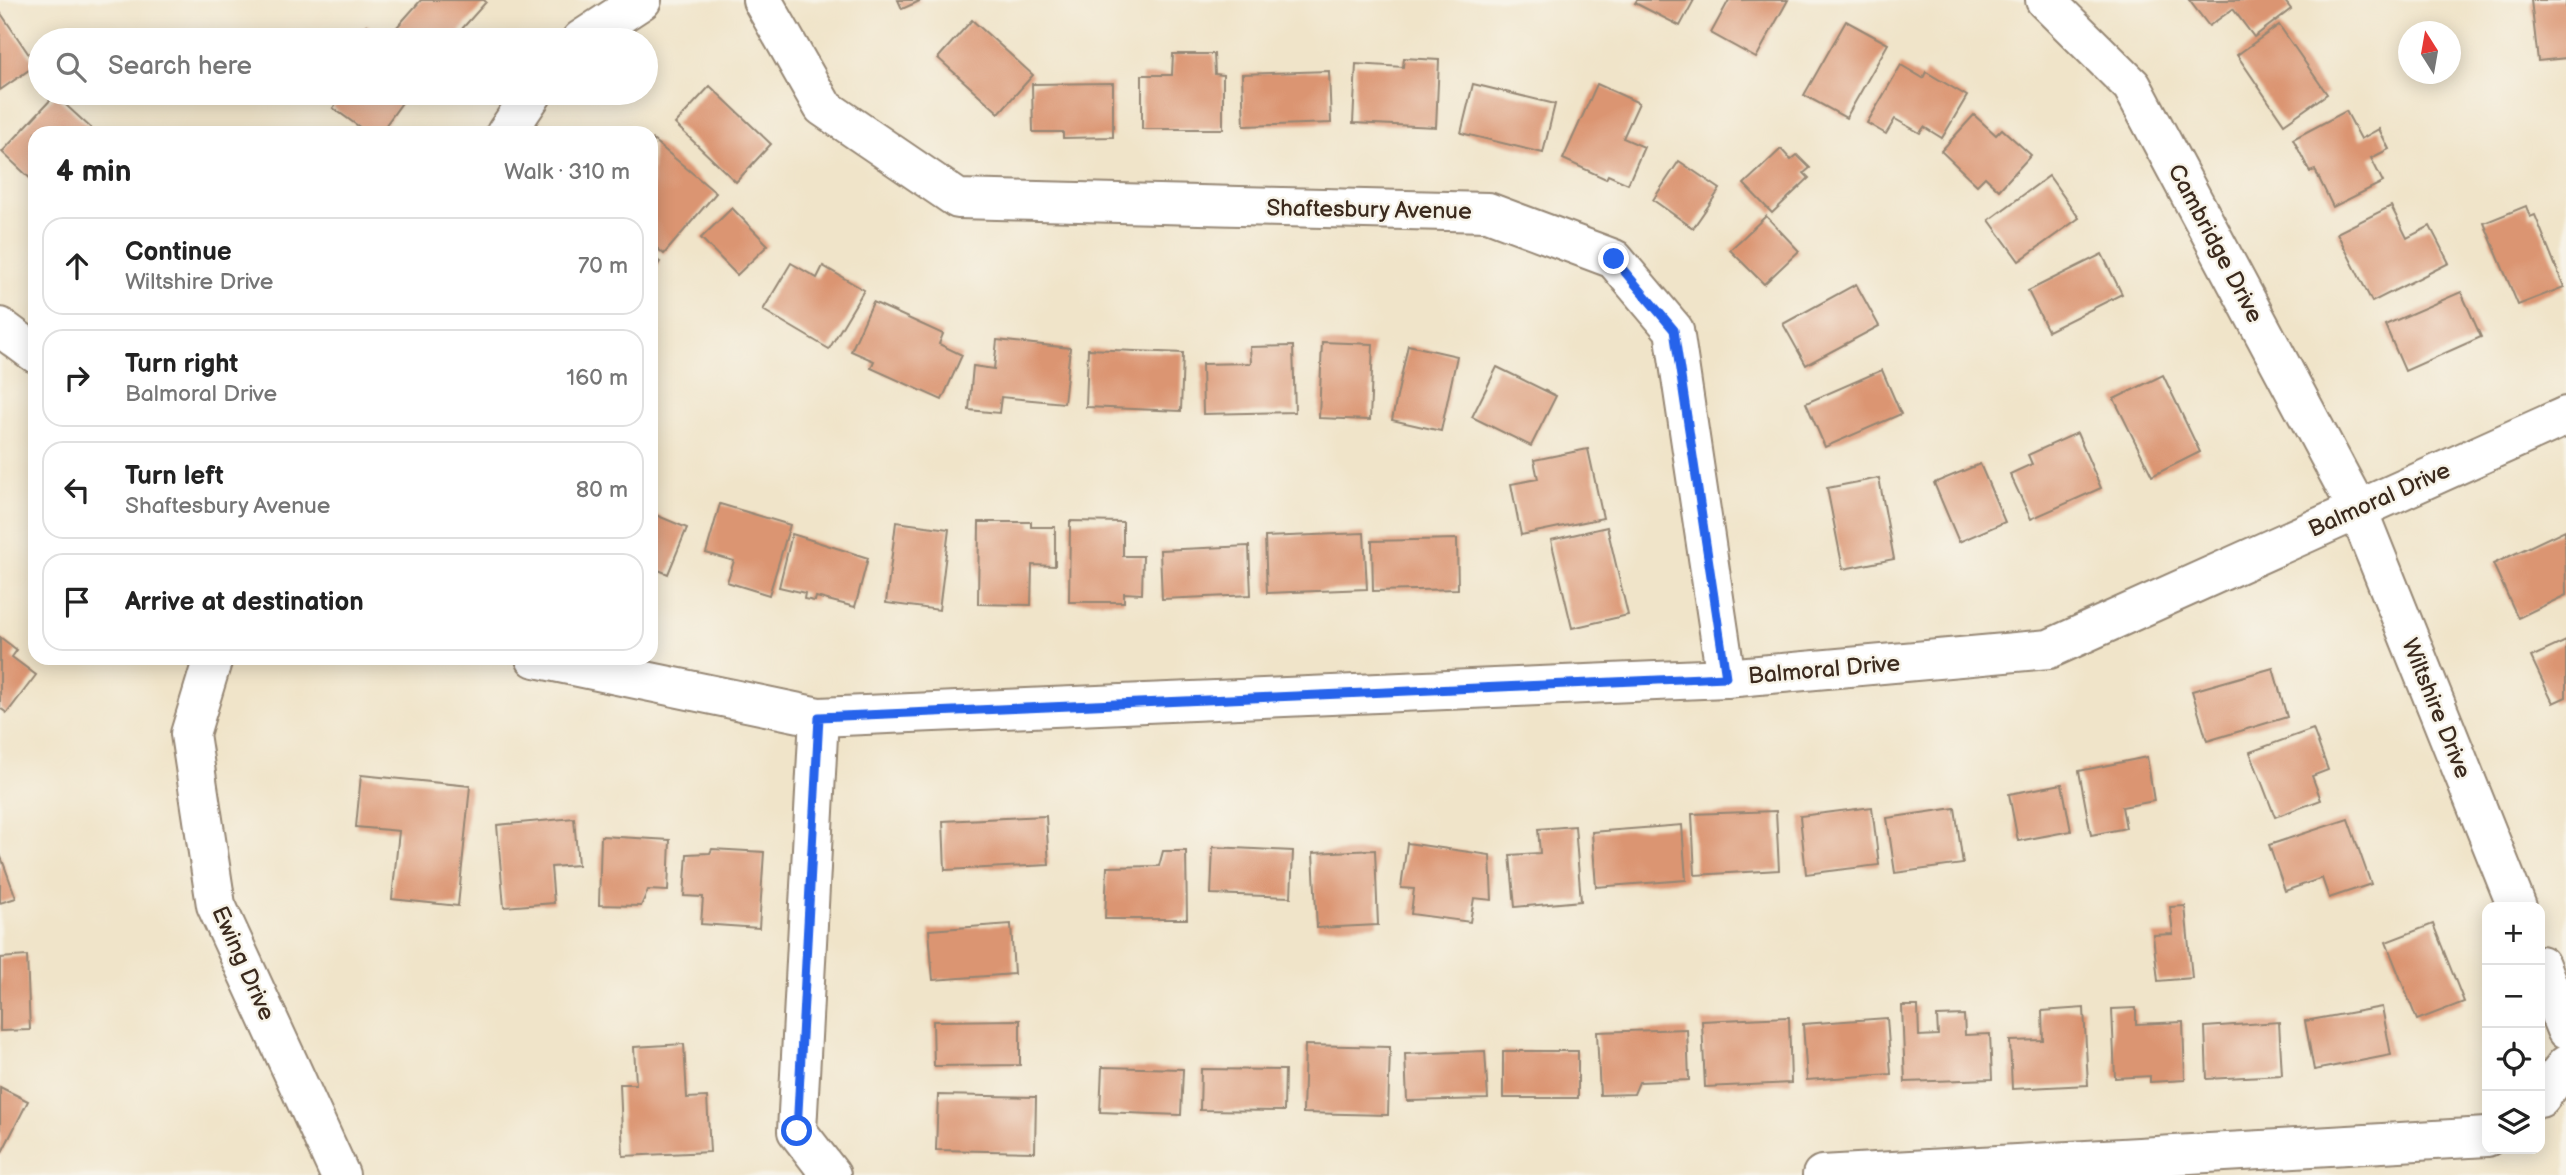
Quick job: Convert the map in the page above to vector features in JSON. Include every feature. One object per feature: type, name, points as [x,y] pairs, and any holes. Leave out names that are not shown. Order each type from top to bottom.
[{"type":"street","points":[[599,28],[642,0]]},
{"type":"street","name":"Shaftesbury Avenue","points":[[762,0],[823,107],[958,199],[1488,212],[1614,259],[1674,330],[1726,677]]},
{"type":"street","name":"Cambridge Drive","points":[[2045,0],[2132,86],[2357,508]]},
{"type":"street","points":[[511,126],[525,105]]},
{"type":"street","points":[[0,327],[28,348]]},
{"type":"street","name":"Balmoral Drive","points":[[569,665],[819,717],[1726,677],[2049,649],[2566,416]]},
{"type":"street","name":"Wiltshire Drive","points":[[2357,508],[2515,902]]},
{"type":"street","name":"Ewing Drive","points":[[211,665],[190,734],[216,905],[340,1175]]},
{"type":"street","points":[[819,717],[797,1131],[831,1175]]},
{"type":"street","points":[[2545,978],[2566,1030]]},
{"type":"street","points":[[2545,1092],[2566,1065]]},
{"type":"street","points":[[1822,1175],[2482,1138]]},
{"type":"building","points":[[421,0],[486,2],[463,28],[397,27]]},
{"type":"building","points":[[898,0],[922,0],[902,9]]},
{"type":"building","points":[[1637,0],[1694,0],[1680,26],[1635,3]]},
{"type":"building","points":[[1729,0],[1788,0],[1756,58],[1711,33]]},
{"type":"building","points":[[2189,0],[2284,0],[2291,9],[2254,37],[2233,9],[2209,26]]},
{"type":"building","points":[[2531,0],[2566,0],[2566,58],[2538,61]]},
{"type":"building","points":[[0,12],[28,53],[28,71],[0,90]]},
{"type":"building","points":[[972,20],[1033,75],[999,113],[938,58]]},
{"type":"building","points":[[1846,21],[1888,44],[1846,118],[1804,95]]},
{"type":"building","points":[[2279,25],[2327,94],[2284,124],[2237,55]]},
{"type":"building","points":[[1173,54],[1214,54],[1215,74],[1223,75],[1223,129],[1142,129],[1142,75],[1172,75]]},
{"type":"building","points":[[1404,58],[1439,60],[1436,127],[1353,123],[1356,64],[1403,67]]},
{"type":"building","points":[[1901,65],[1923,78],[1926,72],[1967,96],[1942,138],[1924,127],[1920,133],[1895,119],[1886,134],[1867,123]]},
{"type":"building","points":[[1329,71],[1331,123],[1244,126],[1242,74]]},
{"type":"building","points":[[1113,83],[1113,137],[1063,138],[1063,132],[1033,132],[1032,84]]},
{"type":"building","points":[[1473,84],[1555,104],[1543,153],[1461,133]]},
{"type":"building","points":[[1597,84],[1639,103],[1623,138],[1644,147],[1628,184],[1608,175],[1606,179],[1563,159]]},
{"type":"building","points":[[710,86],[771,144],[736,182],[675,124]]},
{"type":"building","points":[[46,105],[66,105],[89,126],[28,126],[28,176],[2,152]]},
{"type":"building","points":[[335,105],[400,105],[385,126],[358,126],[333,108]]},
{"type":"building","points":[[2346,111],[2361,139],[2379,129],[2389,149],[2371,158],[2383,182],[2333,207],[2315,170],[2310,172],[2293,139]]},
{"type":"building","points":[[1974,115],[1996,135],[2002,129],[2031,155],[1999,190],[1985,177],[1977,185],[1941,151]]},
{"type":"building","points":[[658,144],[716,193],[664,254],[658,249]]},
{"type":"building","points":[[1781,149],[1791,160],[1797,155],[1810,168],[1804,173],[1809,178],[1772,213],[1744,184]]},
{"type":"building","points":[[1679,161],[1720,189],[1693,228],[1653,200]]},
{"type":"building","points":[[2049,176],[2079,218],[2019,261],[1989,220]]},
{"type":"building","points":[[2391,206],[2407,238],[2430,226],[2449,263],[2372,302],[2337,233]]},
{"type":"building","points":[[2526,206],[2530,217],[2535,215],[2564,287],[2518,305],[2484,223]]},
{"type":"building","points":[[732,208],[768,245],[737,275],[701,238]]},
{"type":"building","points":[[1766,216],[1799,251],[1764,284],[1730,250]]},
{"type":"building","points":[[2102,254],[2122,294],[2048,331],[2028,291]]},
{"type":"building","points":[[791,263],[817,278],[823,266],[864,290],[829,349],[763,310]]},
{"type":"building","points":[[1856,284],[1879,326],[1806,365],[1783,324]]},
{"type":"building","points":[[2461,292],[2481,337],[2405,371],[2385,325]]},
{"type":"building","points":[[873,302],[943,334],[939,344],[962,355],[942,400],[871,368],[874,361],[851,351]]},
{"type":"building","points":[[997,340],[1070,348],[1064,403],[1001,397],[999,413],[969,410],[973,366],[994,369]]},
{"type":"building","points":[[1322,342],[1373,344],[1370,420],[1319,418]]},
{"type":"building","points":[[1408,345],[1457,356],[1441,431],[1392,420]]},
{"type":"building","points":[[1293,346],[1295,412],[1203,414],[1202,364],[1251,363],[1250,347]]},
{"type":"building","points":[[1088,349],[1183,353],[1181,411],[1086,407]]},
{"type":"building","points":[[1497,367],[1556,396],[1531,446],[1472,417]]},
{"type":"building","points":[[1882,370],[1901,414],[1825,447],[1806,403]]},
{"type":"building","points":[[2163,375],[2200,452],[2152,476],[2114,399]]},
{"type":"building","points":[[2077,433],[2101,488],[2031,519],[2010,474],[2032,464],[2028,455]]},
{"type":"building","points":[[1588,449],[1603,518],[1521,535],[1511,484],[1538,479],[1534,460]]},
{"type":"building","points":[[1980,464],[2005,522],[1959,542],[1934,483]]},
{"type":"building","points":[[1879,478],[1894,559],[1843,569],[1827,488]]},
{"type":"building","points":[[720,504],[790,525],[769,595],[727,582],[734,561],[706,553]]},
{"type":"building","points":[[658,516],[687,528],[668,574],[658,570]]},
{"type":"building","points":[[1070,521],[1123,522],[1123,556],[1143,556],[1142,594],[1124,593],[1124,602],[1069,602]]},
{"type":"building","points":[[896,522],[949,529],[939,610],[886,603]]},
{"type":"building","points":[[979,522],[1031,522],[1031,527],[1055,527],[1055,566],[1032,565],[1031,605],[978,604]]},
{"type":"building","points":[[1607,527],[1628,615],[1572,628],[1551,540]]},
{"type":"building","points":[[2565,530],[2566,595],[2518,618],[2493,564]]},
{"type":"building","points":[[1364,533],[1367,589],[1267,593],[1265,537]]},
{"type":"building","points":[[792,534],[868,558],[855,607],[816,597],[815,601],[804,599],[805,593],[779,587]]},
{"type":"building","points":[[1457,539],[1458,589],[1373,591],[1372,541]]},
{"type":"building","points":[[1249,546],[1251,595],[1162,599],[1160,550]]},
{"type":"building","points":[[0,637],[17,650],[12,657],[36,675],[7,713],[0,708]]},
{"type":"building","points":[[2566,641],[2566,697],[2553,703],[2531,657]]},
{"type":"building","points":[[2273,668],[2287,717],[2207,741],[2192,691]]},
{"type":"building","points":[[2313,729],[2328,770],[2312,776],[2321,800],[2275,817],[2250,752]]},
{"type":"building","points":[[2147,757],[2154,801],[2122,807],[2126,828],[2091,835],[2079,771]]},
{"type":"building","points":[[361,775],[470,786],[458,906],[392,899],[399,831],[356,827]]},
{"type":"building","points":[[2062,784],[2071,831],[2018,841],[2009,794]]},
{"type":"building","points":[[1872,807],[1879,865],[1806,874],[1800,816]]},
{"type":"building","points":[[1955,808],[1963,864],[1895,873],[1887,818]]},
{"type":"building","points":[[1776,811],[1779,870],[1695,875],[1692,814]]},
{"type":"building","points":[[1046,816],[1049,865],[945,870],[943,821]]},
{"type":"building","points":[[574,818],[578,865],[551,867],[554,903],[504,907],[497,825]]},
{"type":"building","points":[[2348,819],[2371,884],[2329,898],[2322,878],[2285,891],[2269,845]]},
{"type":"building","points":[[1682,825],[1686,880],[1596,887],[1592,832]]},
{"type":"building","points":[[1575,826],[1581,901],[1515,907],[1510,855],[1540,853],[1538,829]]},
{"type":"building","points":[[601,836],[670,840],[668,891],[648,890],[641,906],[599,905]]},
{"type":"building","points":[[1407,843],[1490,855],[1492,900],[1474,898],[1470,922],[1411,914],[1414,889],[1401,888]]},
{"type":"building","points":[[1213,847],[1293,851],[1291,897],[1211,894]]},
{"type":"building","points":[[712,849],[764,852],[759,928],[701,924],[703,897],[684,896],[687,854],[710,853]]},
{"type":"building","points":[[1375,850],[1378,925],[1317,928],[1313,853]]},
{"type":"building","points":[[1163,851],[1186,851],[1187,919],[1105,919],[1107,867],[1159,866]]},
{"type":"building","points":[[0,854],[16,898],[0,903]]},
{"type":"building","points":[[2185,906],[2192,978],[2158,981],[2153,935],[2173,934],[2170,907]]},
{"type":"building","points":[[1011,924],[1014,974],[933,980],[929,930]]},
{"type":"building","points":[[2433,924],[2464,1002],[2417,1020],[2386,942]]},
{"type":"building","points":[[27,956],[30,1030],[0,1031],[0,958]]},
{"type":"building","points":[[1902,1006],[1918,1006],[1919,1036],[1938,1035],[1937,1016],[1964,1015],[1965,1035],[1990,1034],[1992,1079],[1905,1082]]},
{"type":"building","points":[[2382,1007],[2391,1055],[2314,1070],[2305,1021]]},
{"type":"building","points":[[2084,1008],[2088,1085],[2012,1089],[2010,1041],[2043,1040],[2042,1011]]},
{"type":"building","points":[[2136,1008],[2136,1024],[2183,1022],[2185,1080],[2150,1082],[2150,1076],[2115,1078],[2112,1009]]},
{"type":"building","points":[[1789,1017],[1791,1083],[1705,1087],[1702,1021]]},
{"type":"building","points":[[1887,1018],[1891,1074],[1807,1080],[1803,1024]]},
{"type":"building","points":[[1020,1020],[1020,1065],[934,1066],[933,1021]]},
{"type":"building","points":[[2279,1022],[2282,1075],[2207,1079],[2205,1027]]},
{"type":"building","points":[[1687,1029],[1689,1080],[1639,1082],[1634,1094],[1600,1095],[1597,1032]]},
{"type":"building","points":[[684,1044],[687,1098],[707,1097],[710,1152],[623,1156],[620,1084],[636,1084],[634,1047]]},
{"type":"building","points":[[1305,1045],[1390,1047],[1388,1115],[1303,1113]]},
{"type":"building","points":[[1485,1051],[1488,1099],[1407,1101],[1405,1054]]},
{"type":"building","points":[[1503,1051],[1578,1051],[1578,1098],[1503,1098]]},
{"type":"building","points":[[1102,1067],[1183,1069],[1181,1115],[1100,1112]]},
{"type":"building","points":[[1201,1069],[1285,1070],[1284,1111],[1200,1110]]},
{"type":"building","points":[[0,1087],[28,1101],[0,1156]]},
{"type":"building","points":[[938,1095],[1036,1097],[1035,1152],[936,1150]]},
{"type":"route","points":[[797,1131],[819,717],[1726,677],[1674,330],[1614,259]]}]
